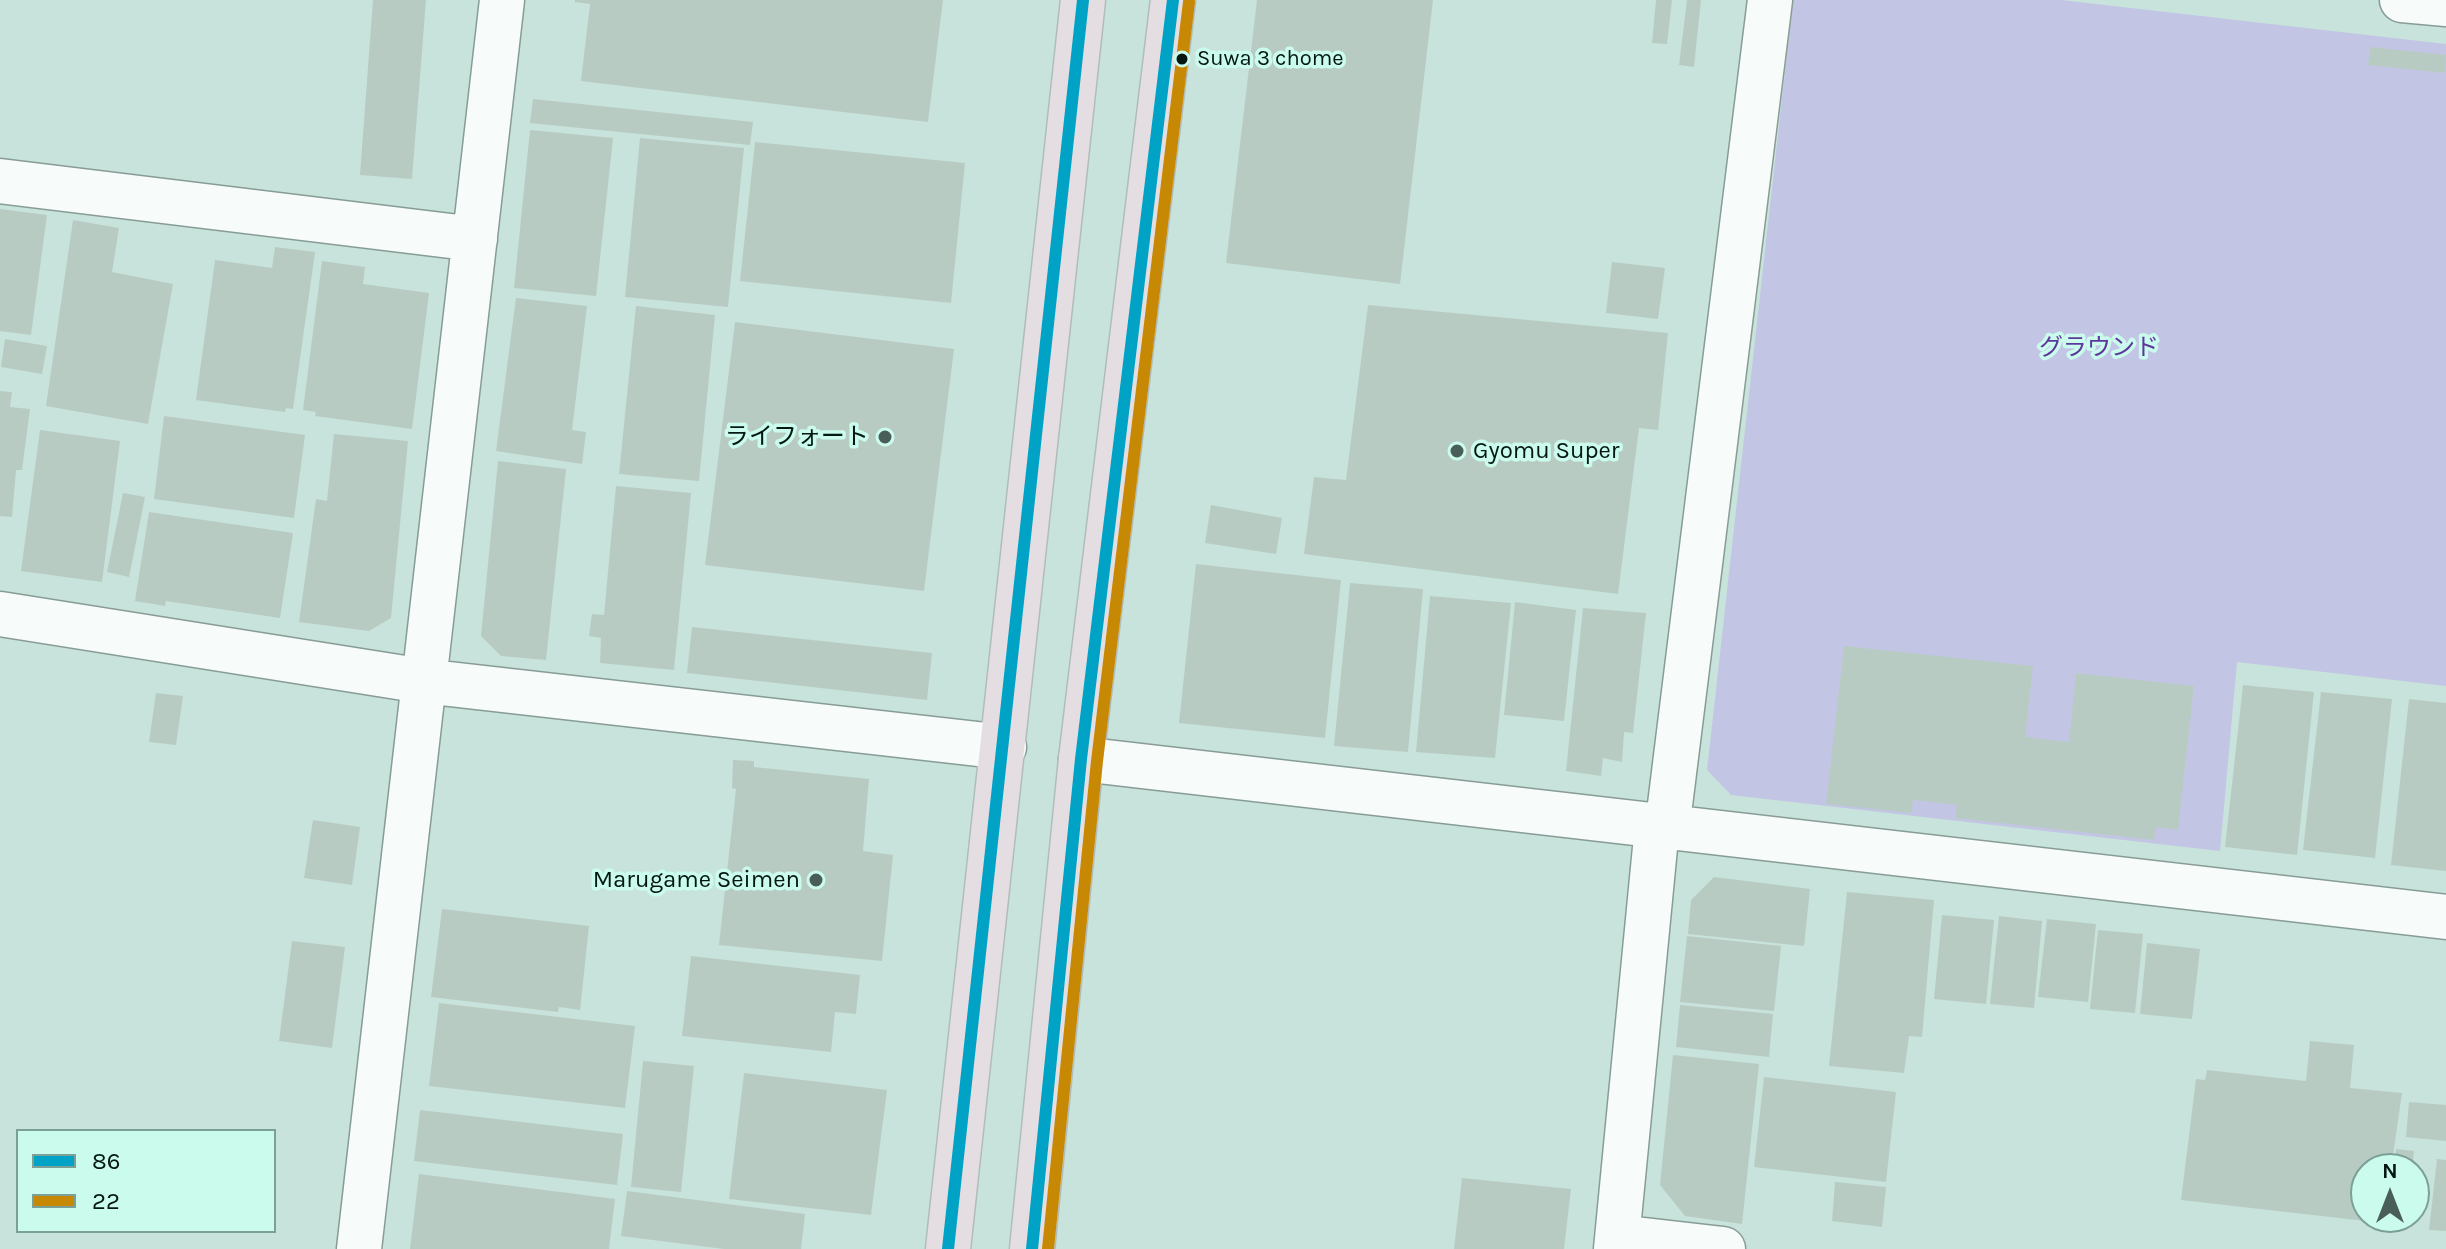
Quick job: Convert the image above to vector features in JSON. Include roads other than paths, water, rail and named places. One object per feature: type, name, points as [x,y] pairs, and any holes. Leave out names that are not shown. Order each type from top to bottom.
[{"type":"highway","points":[[948,1249],[1083,0]]},
{"type":"highway","points":[[1032,1249],[1081,759],[1173,0]]},
{"type":"street","points":[[359,1249],[502,0]]},
{"type":"street","points":[[1723,1249],[1617,1243],[1662,828],[1770,0]]},
{"type":"street","points":[[2402,0],[2446,4]]},
{"type":"street","points":[[0,181],[475,239]]},
{"type":"street","points":[[0,614],[423,681],[1004,747]]},
{"type":"street","points":[[1081,759],[2446,917]]},
{"type":"place","name":"Suwa 3 chome","points":[[1182,59]]},
{"type":"place","name":"ライフォート","points":[[885,437]]},
{"type":"place","name":"Gyomu Super","points":[[1457,451]]},
{"type":"place","name":"Marugame Seimen","points":[[816,880]]},
{"type":"park label","name":"グラウンド","points":[[2099,348]]}]
